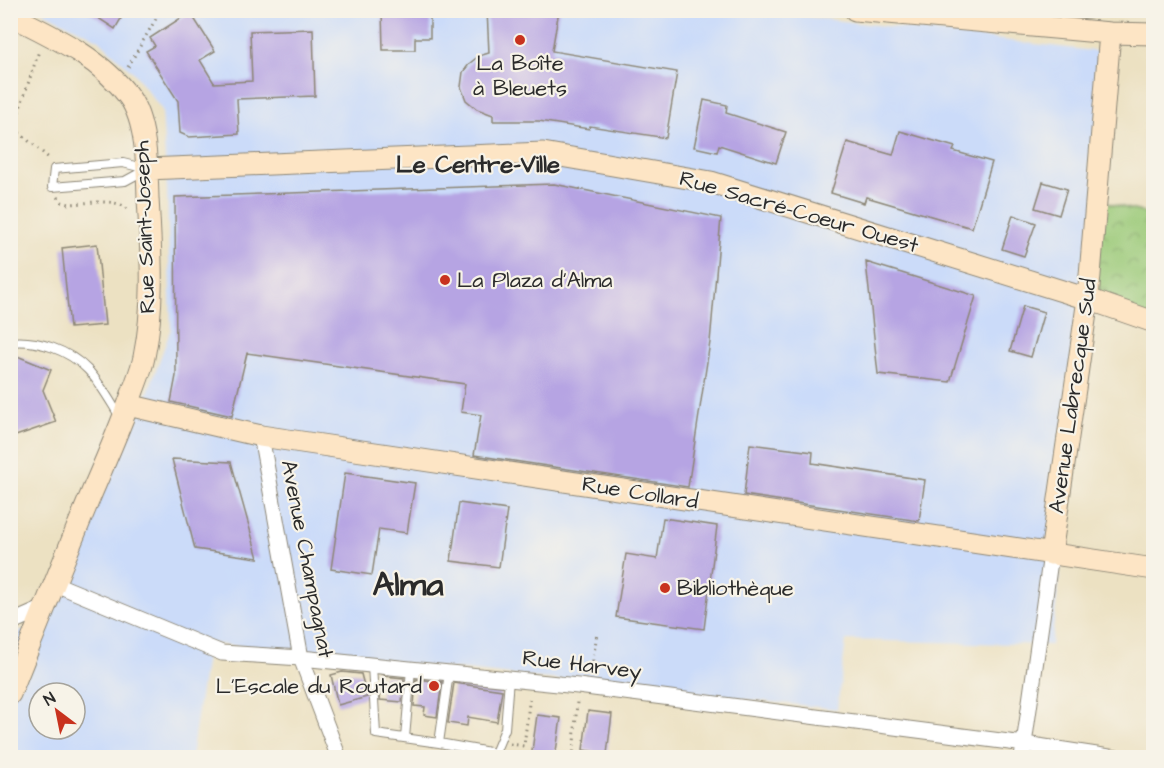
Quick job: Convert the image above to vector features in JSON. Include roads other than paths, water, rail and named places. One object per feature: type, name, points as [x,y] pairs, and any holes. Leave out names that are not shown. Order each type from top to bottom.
[{"type":"street","points":[[855,10],[1110,33],[1154,34]]},
{"type":"street","name":"Rue Saint-Joseph","points":[[10,15],[95,63],[118,84],[130,99],[140,122],[147,169],[152,285],[144,360],[125,413],[53,583],[10,694]]},
{"type":"street","name":"Avenue Labrecque Sud","points":[[1023,751],[1088,299],[1110,33]]},
{"type":"street","name":"Rue Sacré-Coeur Ouest","points":[[147,169],[543,153],[711,182],[1088,299],[1154,322]]},
{"type":"street","name":"Rue Collard","points":[[125,413],[261,436],[1154,569]]},
{"type":"street","name":"Avenue Champagnat","points":[[261,436],[301,658],[339,758]]},
{"type":"street","name":"Rue Harvey","points":[[53,583],[216,651],[578,686],[1023,751],[1116,758]]},
{"type":"street","points":[[10,623],[44,608]]},
{"type":"lane","points":[[123,163],[147,169],[125,181],[52,187],[54,169],[123,163]]},
{"type":"lane","points":[[10,342],[26,340],[45,344],[65,354],[87,369],[125,413]]},
{"type":"lane","points":[[372,665],[376,734],[495,753],[505,729],[509,679]]},
{"type":"lane","points":[[405,738],[411,669]]},
{"type":"lane","points":[[438,743],[449,673]]},
{"type":"place","name":"La Boîte à Bleuets","points":[[520,40]]},
{"type":"place","name":"La Plaza d'Alma","points":[[445,280]]},
{"type":"place","name":"Bibliothèque","points":[[665,588]]},
{"type":"place","name":"L'Escale du Routard","points":[[434,686]]},
{"type":"district","name":"Le Centre-Ville","points":[[478,165]]},
{"type":"district","name":"Alma","points":[[408,585]]}]
